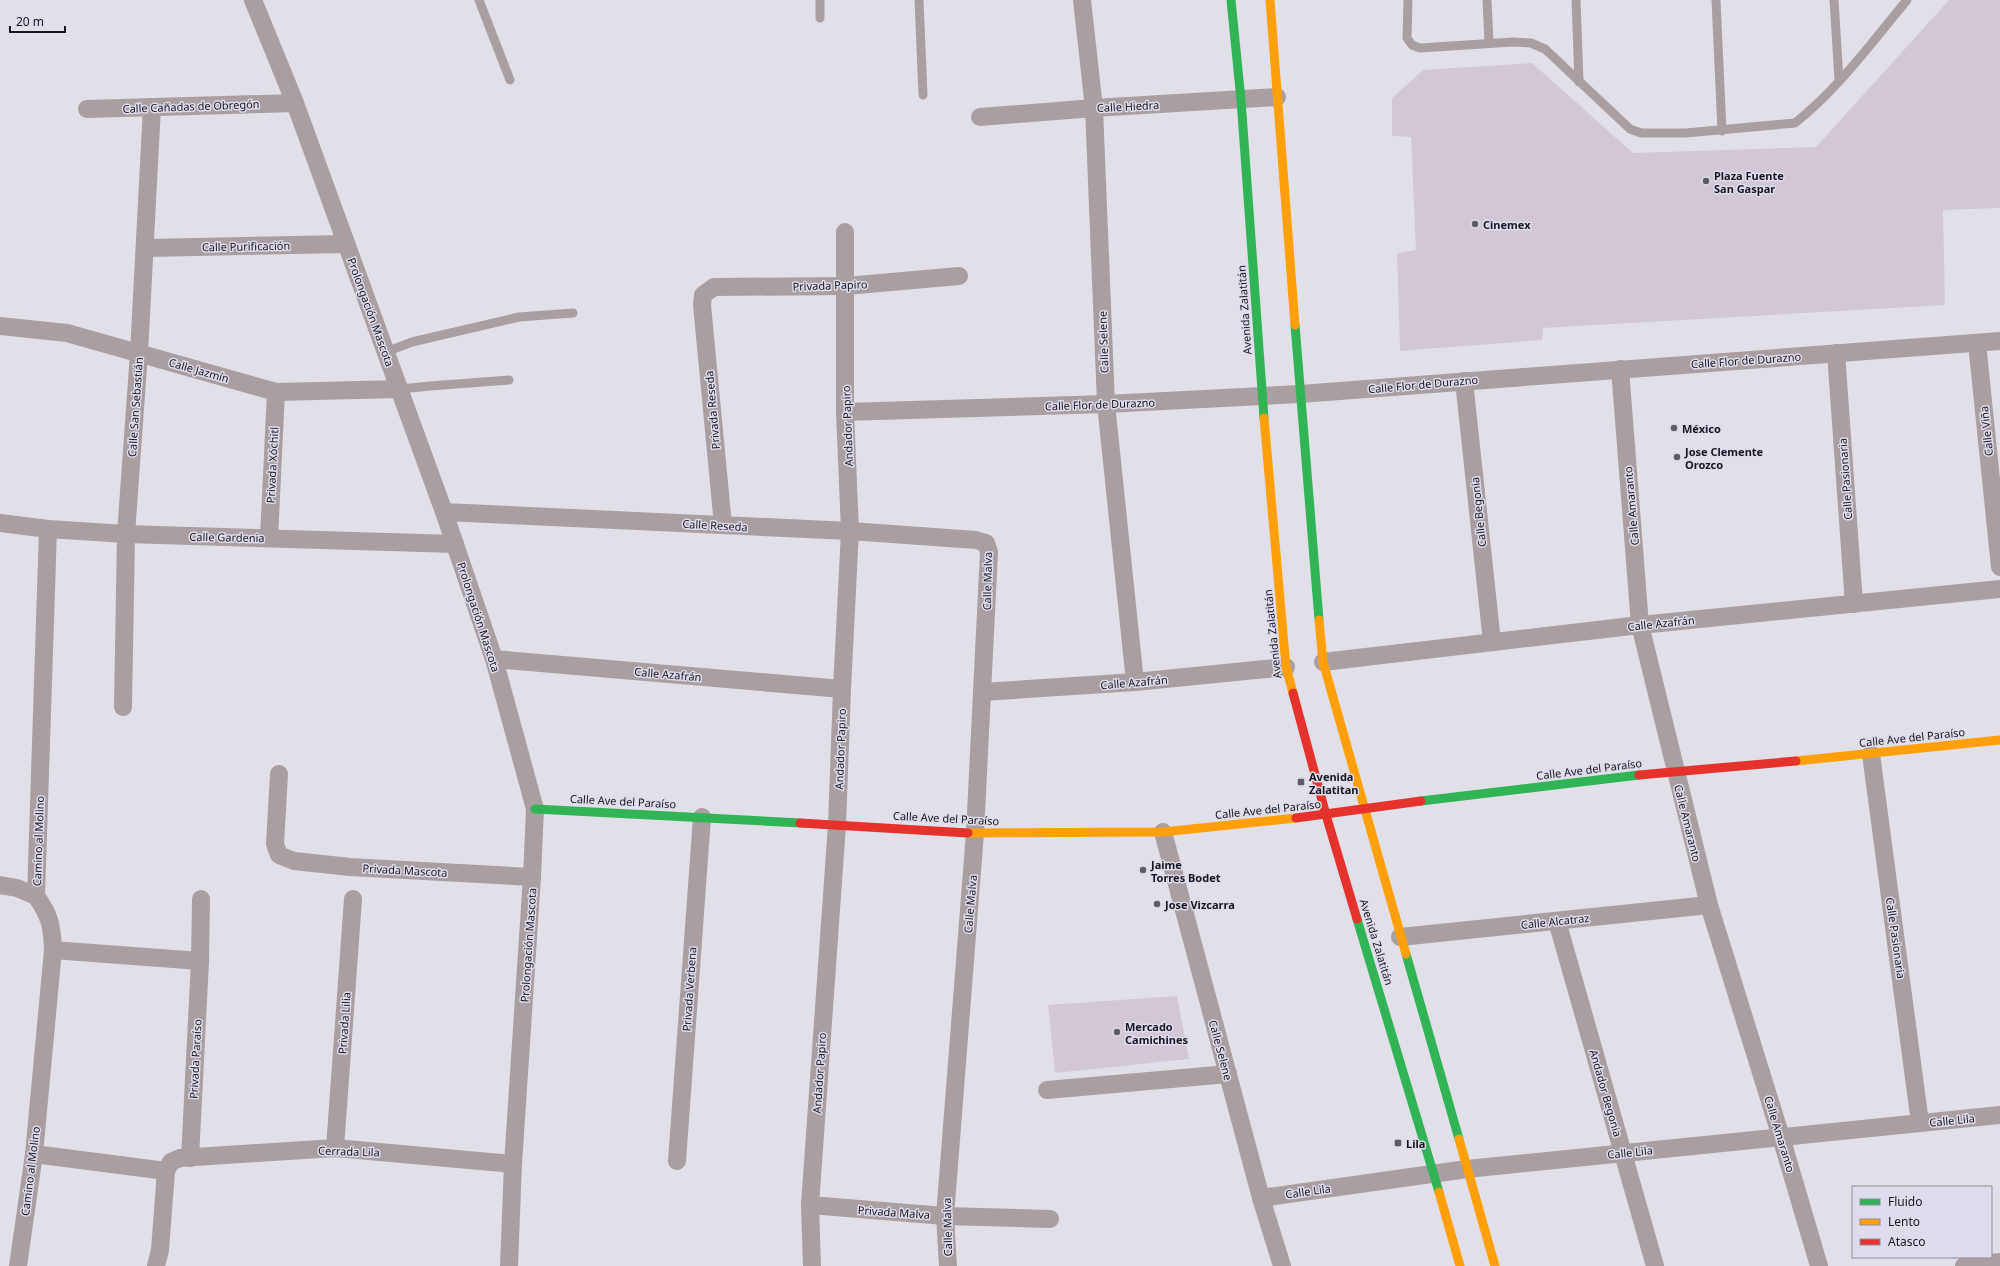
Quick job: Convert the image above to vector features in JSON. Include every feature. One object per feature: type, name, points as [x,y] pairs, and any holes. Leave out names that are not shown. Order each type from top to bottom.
[{"type":"street","name":"Prolongación Mascota","points":[[253,0],[295,103],[444,512],[494,659],[535,809],[532,877],[513,1164],[509,1266]]},
{"type":"street","name":"Calle Selene","points":[[1082,0],[1094,108],[1106,404],[1135,682]]},
{"type":"street","name":"Avenida Zalatitán","points":[[1231,0],[1241,100],[1262,395],[1286,667],[1326,815],[1434,1174],[1460,1266]]},
{"type":"street","name":"Avenida Zalatitán","points":[[1270,0],[1322,662],[1495,1266]]},
{"type":"street","name":"Calle Hiedra","points":[[980,117],[1094,108],[1277,97]]},
{"type":"street","name":"Calle Cañadas de Obregón","points":[[87,109],[295,103]]},
{"type":"street","name":"Calle San Sebastián","points":[[123,707],[126,534],[146,248],[152,107]]},
{"type":"street","name":"Andador Papiro","points":[[812,1266],[810,1205],[837,825],[850,530],[845,412],[845,232]]},
{"type":"street","name":"Calle Purificación","points":[[146,248],[346,244]]},
{"type":"street","name":"Privada Papiro","points":[[703,294],[714,287],[846,286],[959,276]]},
{"type":"street","name":"Privada Reseda","points":[[703,294],[702,305],[723,525]]},
{"type":"street","name":"Calle Jazmín","points":[[0,326],[67,333],[276,392],[400,390]]},
{"type":"street","name":"Calle Flor de Durazno","points":[[845,412],[1106,404],[1300,394],[1620,368],[2000,341]]},
{"type":"street","name":"Calle Viña","points":[[1977,343],[2000,567]]},
{"type":"street","name":"Calle Pasionaria","points":[[1836,353],[1854,604]]},
{"type":"street","name":"Calle Amaranto","points":[[1620,368],[1640,625],[1709,905],[1781,1137],[1819,1266]]},
{"type":"street","name":"Calle Begonia","points":[[1464,381],[1492,642]]},
{"type":"street","name":"Privada Xóchitl","points":[[269,538],[276,392]]},
{"type":"street","name":"Calle Reseda","points":[[444,512],[850,530],[976,540],[986,543]]},
{"type":"street","name":"Calle Gardenia","points":[[0,523],[48,529],[126,534],[455,544]]},
{"type":"street","name":"Camino al Molino","points":[[18,1266],[34,1154],[53,950],[52,930],[47,911],[36,896],[48,529]]},
{"type":"street","name":"Calle Malva","points":[[948,1266],[945,1216],[975,833],[989,552],[986,543]]},
{"type":"street","name":"Calle Azafrán","points":[[1322,662],[1640,625],[2000,589]]},
{"type":"street","name":"Calle Azafrán","points":[[494,659],[842,689]]},
{"type":"street","name":"Calle Azafrán","points":[[982,692],[1135,682],[1286,667]]},
{"type":"street","name":"Calle Ave del Paraíso","points":[[535,809],[975,833],[1163,832],[1326,815],[1364,808],[1675,771],[1871,754],[2000,740]]},
{"type":"street","name":"Calle Pasionaria","points":[[1871,754],[1920,1123]]},
{"type":"street","name":"Privada Mascota","points":[[279,774],[275,844],[279,855],[294,860],[350,867],[532,877]]},
{"type":"street","name":"Privada Verbena","points":[[677,1161],[702,817]]},
{"type":"street","name":"Calle Selene","points":[[1163,832],[1261,1198],[1282,1266]]},
{"type":"street","points":[[0,885],[17,888],[36,896]]},
{"type":"street","name":"Privada Paraíso","points":[[190,1158],[202,899]]},
{"type":"street","name":"Privada Lilia","points":[[334,1148],[353,899]]},
{"type":"street","name":"Calle Alcatraz","points":[[1400,937],[1709,905]]},
{"type":"street","name":"Andador Begonia","points":[[1558,921],[1655,1266]]},
{"type":"street","points":[[53,950],[200,961]]},
{"type":"street","points":[[1047,1090],[1228,1074]]},
{"type":"street","name":"Calle Lila","points":[[1261,1198],[1467,1169],[2000,1115]]},
{"type":"street","name":"Cerrada Lila","points":[[166,1170],[171,1162],[180,1158],[334,1148],[513,1164]]},
{"type":"street","points":[[34,1154],[166,1170],[160,1250],[156,1266]]},
{"type":"street","name":"Privada Malva","points":[[810,1205],[945,1216],[1050,1219]]},
{"type":"street","points":[[1964,1266],[2000,1262]]},
{"type":"lane","points":[[479,0],[510,80]]},
{"type":"lane","points":[[820,0],[820,18]]},
{"type":"lane","points":[[919,0],[923,95]]},
{"type":"lane","points":[[1408,0],[1407,38],[1412,45],[1420,48],[1489,43],[1531,43],[1545,49],[1630,130],[1641,133],[1722,131],[1795,123],[1809,112],[1839,80],[1907,0]]},
{"type":"lane","points":[[1487,0],[1489,43]]},
{"type":"lane","points":[[1576,0],[1579,82]]},
{"type":"lane","points":[[1716,0],[1722,131]]},
{"type":"lane","points":[[1834,0],[1839,80]]},
{"type":"lane","points":[[386,352],[412,342],[519,317],[574,313]]},
{"type":"lane","points":[[400,390],[430,386],[509,380]]},
{"type":"building","name":"Plaza Fuente San Gaspar","points":[[1949,0],[2000,0],[2000,208],[1943,210],[1945,305],[1543,328],[1542,340],[1400,351],[1397,253],[1416,250],[1411,137],[1392,136],[1392,98],[1423,70],[1532,63],[1633,153],[1816,147]]},
{"type":"building","name":"Mercado Camichines","points":[[1177,996],[1189,1059],[1055,1073],[1048,1005]]},
{"type":"traffic: fast","points":[[1231,0],[1241,100],[1264,418]]},
{"type":"traffic: fast","points":[[1295,325],[1319,620]]},
{"type":"traffic: fast","points":[[1421,801],[1639,775]]},
{"type":"traffic: fast","points":[[535,809],[800,823]]},
{"type":"traffic: fast","points":[[1357,919],[1439,1192]]},
{"type":"traffic: fast","points":[[1406,954],[1459,1139]]},
{"type":"traffic: slow","points":[[1270,0],[1295,325]]},
{"type":"traffic: slow","points":[[1264,418],[1286,667],[1293,693]]},
{"type":"traffic: slow","points":[[1319,620],[1323,662],[1406,954]]},
{"type":"traffic: slow","points":[[1796,761],[2000,740]]},
{"type":"traffic: slow","points":[[968,833],[1163,832],[1296,818]]},
{"type":"traffic: slow","points":[[1459,1139],[1495,1266]]},
{"type":"traffic: slow","points":[[1439,1192],[1460,1266]]},
{"type":"traffic: jam","points":[[1293,693],[1326,815],[1357,919]]},
{"type":"traffic: jam","points":[[1639,775],[1796,761]]},
{"type":"traffic: jam","points":[[1296,818],[1421,801]]},
{"type":"traffic: jam","points":[[800,823],[968,833]]},
{"type":"place","name":"Plaza Fuente San Gaspar","points":[[1706,181]]},
{"type":"place","name":"Cinemex","points":[[1475,224]]},
{"type":"place","name":"México","points":[[1674,428]]},
{"type":"place","name":"Jose Clemente Orozco","points":[[1677,457]]},
{"type":"place","name":"Avenida Zalatitan","points":[[1301,782]]},
{"type":"place","name":"Jaime Torres Bodet","points":[[1143,870]]},
{"type":"place","name":"Jose Vizcarra","points":[[1157,904]]},
{"type":"place","name":"Mercado Camichines","points":[[1117,1032]]},
{"type":"place","name":"Lila","points":[[1398,1143]]}]
